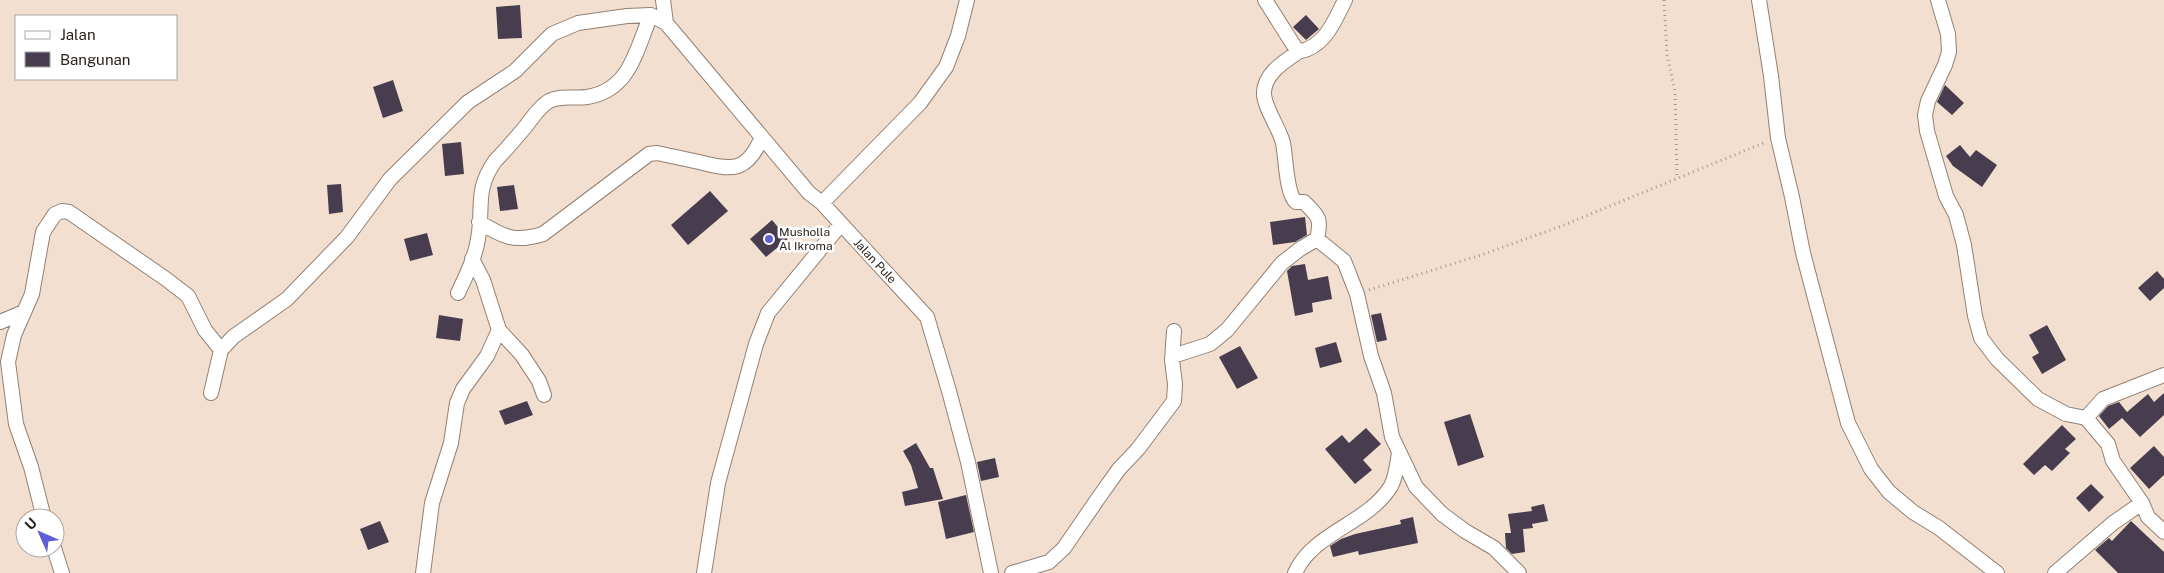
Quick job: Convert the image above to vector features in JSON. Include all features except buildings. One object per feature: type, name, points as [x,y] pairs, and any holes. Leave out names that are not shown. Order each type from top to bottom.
[{"type":"street","points":[[663,0],[666,23]]},
{"type":"street","points":[[822,203],[920,103],[946,67],[958,36],[967,0]]},
{"type":"street","points":[[1265,0],[1298,52]]},
{"type":"street","points":[[1317,239],[1320,221],[1316,212],[1304,202],[1296,202],[1289,192],[1287,160],[1281,135],[1263,94],[1266,82],[1273,71],[1298,52],[1308,50],[1332,28],[1345,0]]},
{"type":"street","points":[[1759,0],[1771,76],[1778,138],[1806,262],[1848,423],[1871,469],[1889,492],[1913,512],[1939,528],[1997,573]]},
{"type":"street","points":[[1938,0],[1948,34],[1949,52],[1945,65],[1928,100],[1925,115],[1927,131],[1946,196],[1956,215],[1964,245],[1975,316],[1981,338],[1997,359],[2038,399],[2066,414],[2086,418],[2108,444],[2113,461],[2142,503],[2148,517],[2164,532]]},
{"type":"street","points":[[211,393],[221,350],[233,337],[287,299],[347,237],[390,179],[468,102],[515,71],[552,34],[578,23],[651,14],[666,23]]},
{"type":"street","points":[[458,293],[478,239],[481,191],[490,169],[539,109],[551,100],[587,97],[608,90],[620,81],[628,72],[651,14]]},
{"type":"street","name":"Jalan Pule","points":[[666,23],[809,193],[822,203],[926,317],[950,391],[968,462],[991,573]]},
{"type":"street","points":[[479,222],[506,238],[543,234],[649,154],[657,152],[720,168],[730,168],[743,164],[756,152],[762,137]]},
{"type":"street","points":[[42,508],[31,466],[16,424],[8,362],[14,335],[32,294],[43,232],[55,214],[62,210],[69,212],[188,296],[205,330],[221,350]]},
{"type":"street","points":[[704,573],[718,483],[756,344],[768,313],[841,224]]},
{"type":"street","points":[[1317,239],[1344,260],[1357,294],[1371,356],[1384,393],[1386,415],[1392,437],[1416,487],[1442,514],[1465,531],[1494,548],[1519,573]]},
{"type":"street","points":[[1173,356],[1202,347],[1215,339],[1251,303],[1282,263],[1317,239]]},
{"type":"street","points":[[472,259],[483,280],[500,330],[522,355],[539,381],[544,395]]},
{"type":"street","points":[[0,322],[24,312]]},
{"type":"street","points":[[424,573],[432,503],[451,443],[457,403],[463,389],[487,356],[500,330]]},
{"type":"street","points":[[1012,573],[1049,562],[1064,548],[1119,469],[1138,449],[1174,401],[1174,331]]},
{"type":"street","points":[[2086,418],[2103,399],[2164,375]]},
{"type":"street","points":[[1295,573],[1305,557],[1321,542],[1374,506],[1391,486],[1399,453]]},
{"type":"street","points":[[2055,573],[2113,523],[2142,503]]},
{"type":"street","points":[[57,558],[62,573]]},
{"type":"path","points":[[1664,0],[1667,55],[1675,91],[1677,177]]},
{"type":"path","points":[[1357,294],[1481,255],[1584,217],[1677,177],[1778,138]]},
{"type":"place","name":"Musholla Al Ikroma","points":[[769,239]]}]
